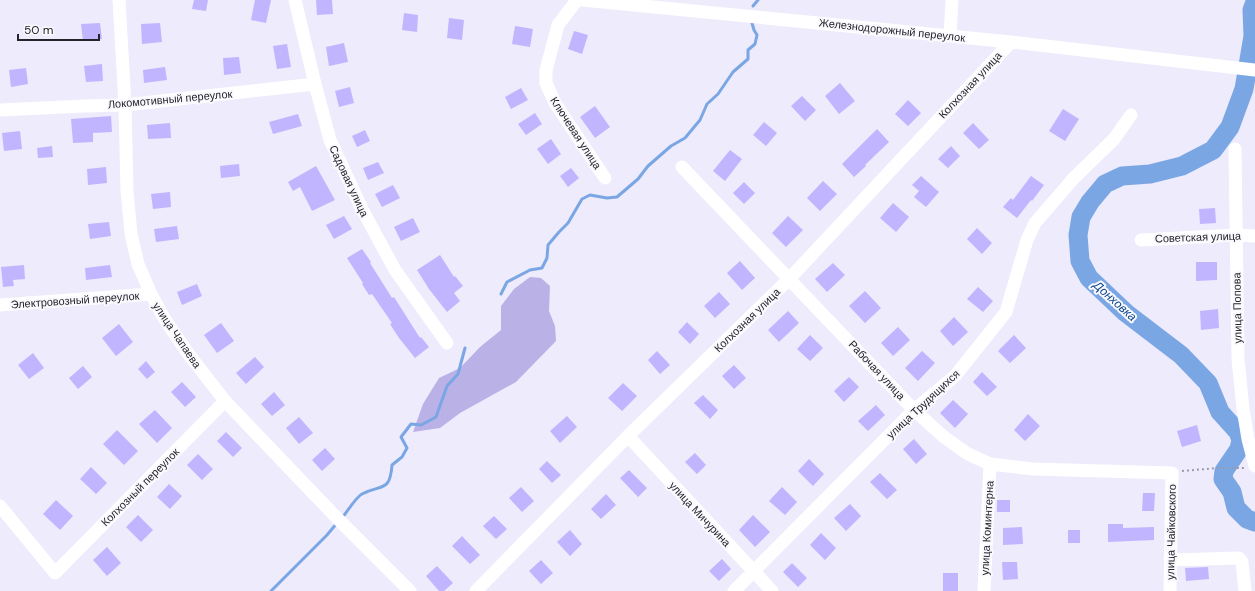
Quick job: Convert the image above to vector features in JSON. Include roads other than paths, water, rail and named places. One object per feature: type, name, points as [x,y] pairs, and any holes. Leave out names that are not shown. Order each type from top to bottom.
[{"type":"street","name":"улица Чапаева","points":[[120,0],[127,191],[131,234],[138,264],[151,294],[164,318],[187,352],[225,401],[336,517],[410,591]]},
{"type":"street","name":"Садовая улица","points":[[295,0],[330,140],[362,209],[395,270],[447,343]]},
{"type":"street","name":"Ключевая улица","points":[[577,0],[558,25],[546,70],[546,83],[555,103],[606,178]]},
{"type":"street","name":"Железнодорожный переулок","points":[[582,0],[606,1],[1011,42],[1255,70]]},
{"type":"street","points":[[950,36],[952,0]]},
{"type":"street","name":"Колхозная улица","points":[[476,591],[628,436],[790,278],[1011,42]]},
{"type":"street","name":"Локомотивный переулок","points":[[0,110],[125,105],[315,84]]},
{"type":"street","name":"улица Трудящихся","points":[[734,591],[914,410],[955,376],[1006,312],[1027,240],[1035,223],[1073,179],[1114,139],[1131,115]]},
{"type":"street","name":"улица Попова","points":[[1235,149],[1238,359],[1243,409],[1248,439],[1255,466]]},
{"type":"street","name":"Рабочая улица","points":[[682,166],[914,410],[944,437],[968,454],[990,464],[1033,469],[1172,473]]},
{"type":"street","name":"Советская улица","points":[[1141,240],[1236,235],[1255,236]]},
{"type":"street","name":"Электровозный переулок","points":[[0,305],[151,294]]},
{"type":"street","name":"Колхозный переулок","points":[[0,506],[55,573],[225,401]]},
{"type":"street","name":"улица Мичурина","points":[[628,436],[772,591]]},
{"type":"street","name":"улица Коминтерна","points":[[984,591],[990,464]]},
{"type":"street","name":"улица Чайковского","points":[[1170,591],[1172,473]]},
{"type":"street","points":[[1170,560],[1239,558],[1242,562],[1245,591]]},
{"type":"waterway","points":[[753,6],[758,0]]},
{"type":"waterway","name":"Донховка","points":[[1255,2],[1252,10],[1253,36],[1244,89],[1230,127],[1213,150],[1182,166],[1150,174],[1122,176],[1105,184],[1090,202],[1081,217],[1078,235],[1080,261],[1089,278],[1126,313],[1181,355],[1208,383],[1220,412],[1238,432],[1241,440],[1239,449],[1224,471],[1223,479],[1232,492],[1236,508],[1247,519],[1255,522]]},
{"type":"waterway","points":[[501,294],[507,282],[530,270],[542,268],[547,258],[548,245],[568,223],[582,199],[590,195],[607,198],[617,197],[638,179],[648,166],[671,146],[685,138],[700,120],[707,104],[718,94],[733,72],[748,59],[748,50],[755,44],[757,35],[752,23]]},
{"type":"waterway","points":[[342,518],[354,501],[362,494],[387,484],[391,474],[392,465],[402,457],[407,448],[401,437],[411,424],[421,425],[436,417],[447,386],[458,374],[465,348]]},
{"type":"waterway","points":[[271,591],[337,523]]}]
